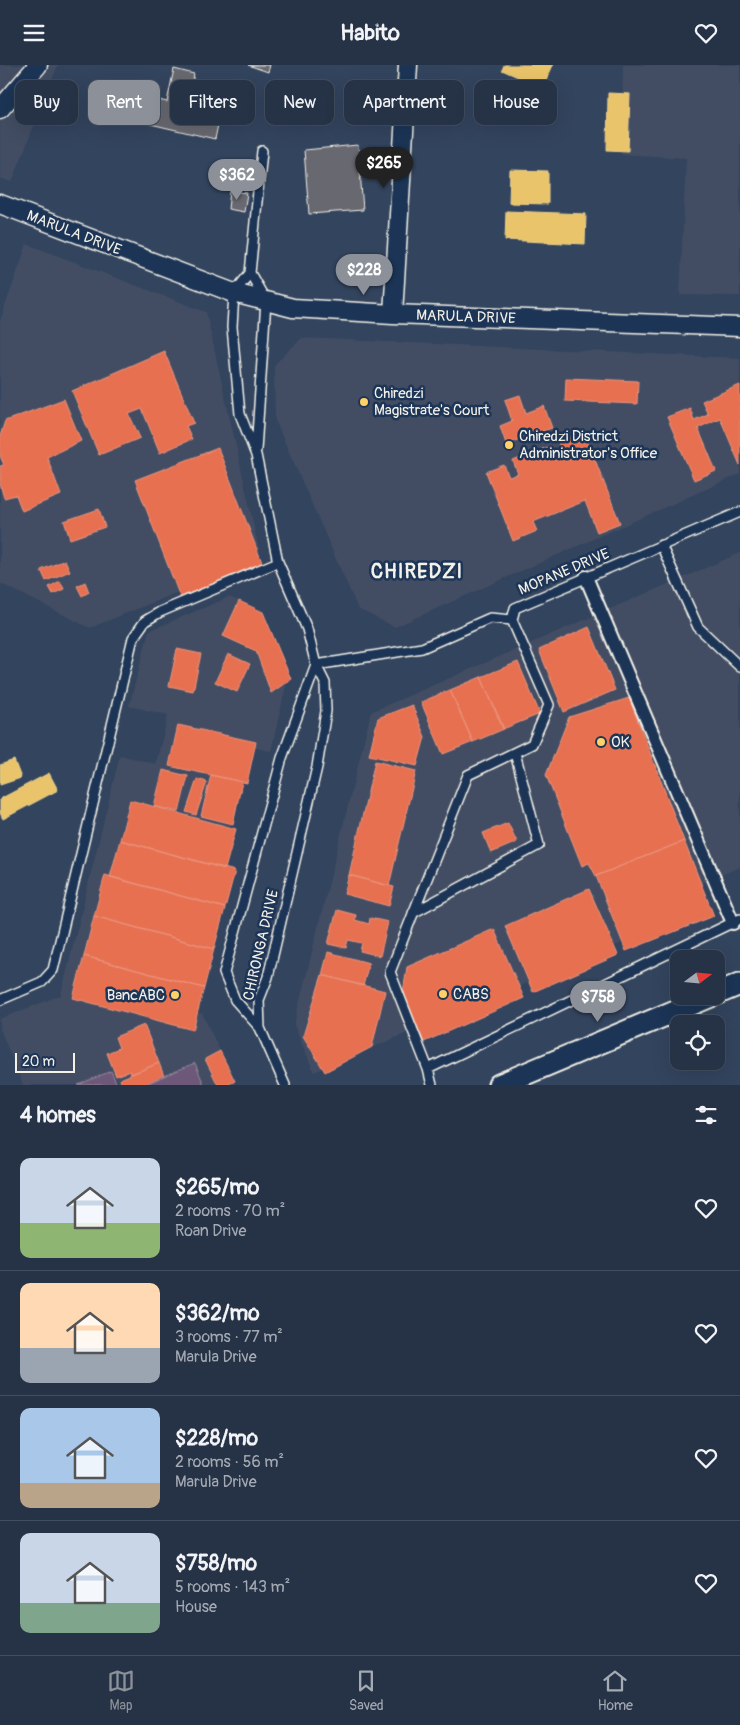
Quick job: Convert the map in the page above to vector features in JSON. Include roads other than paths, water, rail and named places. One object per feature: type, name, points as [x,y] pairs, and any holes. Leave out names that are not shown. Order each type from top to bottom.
[{"type":"street","points":[[0,109],[38,65]]},
{"type":"street","points":[[393,314],[408,65]]},
{"type":"street","name":"MARULA DRIVE","points":[[2,211],[234,293],[294,308],[393,314],[740,327]]},
{"type":"street","points":[[586,577],[736,921]]},
{"type":"street","points":[[725,991],[740,985]]},
{"type":"street","points":[[499,1085],[690,1005]]},
{"type":"lane","points":[[256,455],[240,414],[232,327],[234,293],[250,273],[262,151]]},
{"type":"lane","points":[[250,273],[266,301],[256,455]]},
{"type":"lane","name":"CHIRONGA DRIVE","points":[[256,455],[278,562],[307,629],[316,665],[325,683],[326,711],[306,815],[268,977],[259,1000],[260,1028]]},
{"type":"lane","name":"MOPANE DRIVE","points":[[512,620],[515,608],[740,512]]},
{"type":"lane","points":[[661,545],[698,627],[740,667]]},
{"type":"lane","points":[[0,1000],[42,982],[53,970],[133,639],[145,621],[160,612],[278,562]]},
{"type":"lane","points":[[316,665],[422,648],[490,618],[512,620],[548,705],[532,745],[468,775],[390,972],[428,1069],[432,1085]]},
{"type":"lane","name":"CHIRONGA DRIVE","points":[[260,1028],[235,1000],[224,973],[282,758],[316,665]]},
{"type":"lane","points":[[413,913],[539,845],[515,753]]},
{"type":"lane","points":[[428,1069],[736,921]]},
{"type":"lane","points":[[260,1028],[285,1085]]},
{"type":"place","name":"Chiredzi Magistrate's Court","points":[[364,402]]},
{"type":"place","name":"Chiredzi District Administrator's Office","points":[[509,445]]},
{"type":"place","name":"OK","points":[[601,742]]},
{"type":"place","name":"CABS","points":[[443,994]]},
{"type":"place","name":"BancABC","points":[[175,995]]},
{"type":"district","name":"CHIREDZI","points":[[417,571]]}]
